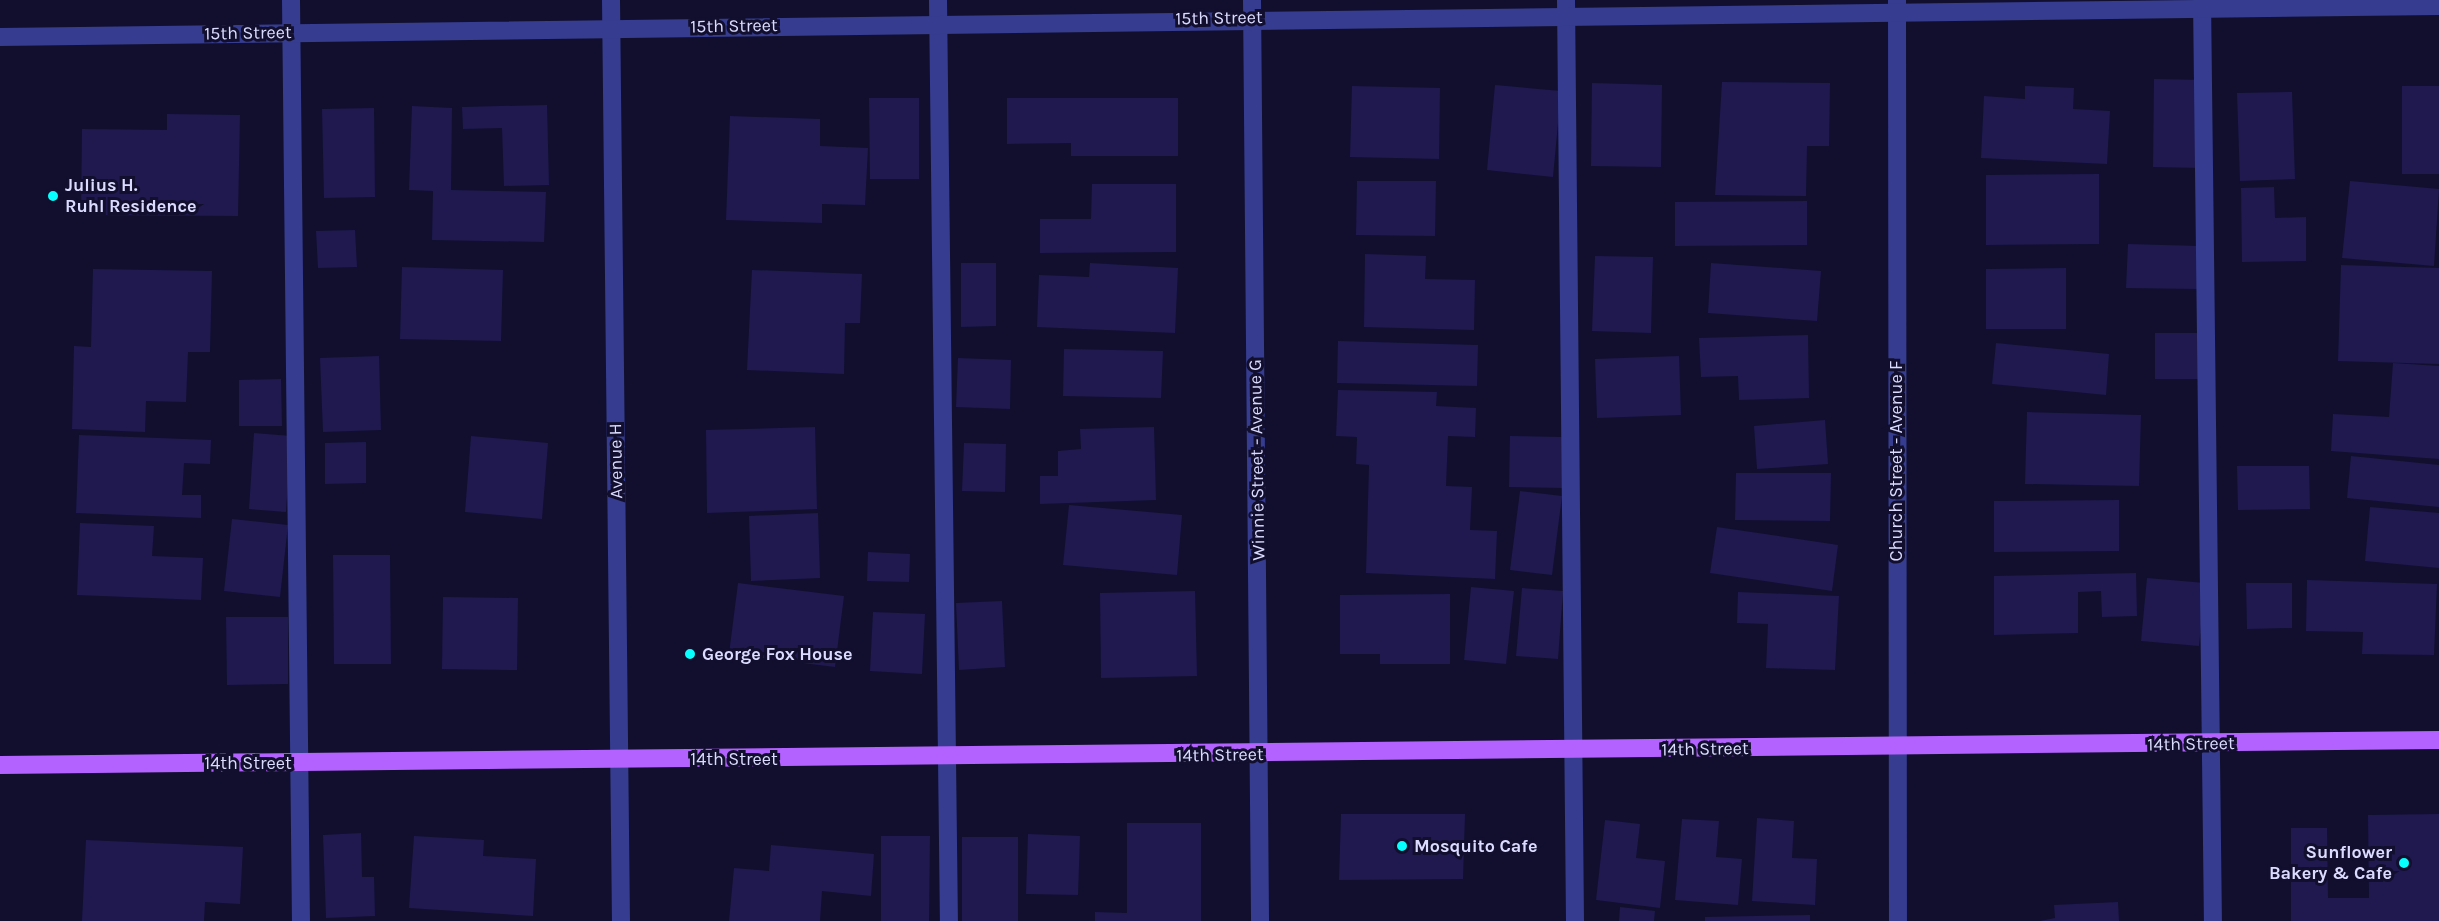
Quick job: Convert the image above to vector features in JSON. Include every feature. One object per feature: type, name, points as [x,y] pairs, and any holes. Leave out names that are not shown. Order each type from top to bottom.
[{"type":"main road","name":"14th Street","points":[[0,765],[1574,751],[2439,740]]},
{"type":"street","points":[[291,0],[301,921]]},
{"type":"street","name":"Avenue H","points":[[611,0],[621,921]]},
{"type":"street","points":[[938,0],[950,757],[949,921]]},
{"type":"street","points":[[2202,4],[2213,921]]},
{"type":"street","name":"15th Street","points":[[0,37],[939,23],[1252,9],[2202,4],[2439,6]]},
{"type":"street","name":"Church Street - Avenue F","points":[[1897,5],[1896,747],[1898,921]]},
{"type":"street","points":[[1566,7],[1575,921]]},
{"type":"street","name":"Winnie Street - Avenue G","points":[[1252,9],[1260,921]]},
{"type":"building","points":[[2154,79],[2203,80],[2201,168],[2153,167]]},
{"type":"building","points":[[1722,82],[1830,83],[1829,146],[1807,146],[1806,196],[1715,195]]},
{"type":"building","points":[[1592,83],[1662,85],[1661,167],[1591,166]]},
{"type":"building","points":[[1495,85],[1561,91],[1553,177],[1487,170]]},
{"type":"building","points":[[1352,86],[1440,88],[1439,159],[1350,157]]},
{"type":"building","points":[[2025,86],[2074,88],[2073,109],[2110,111],[2107,164],[1981,158],[1984,96],[2025,99]]},
{"type":"building","points":[[2402,86],[2439,86],[2439,174],[2402,174]]},
{"type":"building","points":[[2292,92],[2295,179],[2240,181],[2237,93]]},
{"type":"building","points":[[869,98],[919,98],[919,179],[870,179]]},
{"type":"building","points":[[1007,98],[1178,98],[1178,156],[1071,156],[1071,143],[1007,144]]},
{"type":"building","points":[[547,105],[549,185],[504,186],[502,128],[463,129],[462,107]]},
{"type":"building","points":[[412,106],[452,108],[451,190],[546,192],[544,242],[432,240],[433,191],[409,190]]},
{"type":"building","points":[[374,108],[375,197],[324,198],[322,109]]},
{"type":"building","points":[[167,114],[240,115],[238,216],[81,215],[82,129],[167,130]]},
{"type":"building","points":[[730,116],[820,119],[820,146],[868,148],[865,205],[822,204],[822,223],[726,220]]},
{"type":"building","points":[[2099,174],[2099,244],[1986,245],[1986,175]]},
{"type":"building","points":[[1357,181],[1436,181],[1435,236],[1356,235]]},
{"type":"building","points":[[2350,181],[2439,189],[2434,266],[2342,258]]},
{"type":"building","points":[[1092,184],[1176,184],[1176,252],[1040,253],[1040,219],[1091,219]]},
{"type":"building","points":[[2274,187],[2275,218],[2306,217],[2306,261],[2242,262],[2241,188]]},
{"type":"building","points":[[1807,201],[1807,245],[1675,246],[1675,202]]},
{"type":"building","points":[[355,230],[357,267],[318,268],[316,231]]},
{"type":"building","points":[[2128,244],[2199,246],[2197,289],[2126,288]]},
{"type":"building","points":[[1365,254],[1426,256],[1425,279],[1475,280],[1474,330],[1364,327]]},
{"type":"building","points":[[1595,256],[1653,257],[1651,333],[1592,331]]},
{"type":"building","points":[[961,263],[996,263],[996,326],[961,327]]},
{"type":"building","points":[[1090,263],[1178,268],[1175,333],[1037,327],[1039,275],[1089,277]]},
{"type":"building","points":[[1711,263],[1821,271],[1817,321],[1708,313]]},
{"type":"building","points":[[2341,265],[2439,268],[2439,364],[2338,361]]},
{"type":"building","points":[[402,267],[503,270],[501,341],[400,339]]},
{"type":"building","points":[[2066,268],[2066,329],[1986,329],[1986,269]]},
{"type":"building","points":[[93,269],[212,271],[210,352],[188,352],[186,402],[146,401],[145,432],[72,429],[74,346],[91,347]]},
{"type":"building","points":[[752,270],[862,274],[860,323],[845,323],[844,374],[747,370]]},
{"type":"building","points":[[2155,333],[2199,333],[2199,379],[2155,379]]},
{"type":"building","points":[[1808,335],[1809,398],[1739,400],[1738,376],[1701,377],[1699,338]]},
{"type":"building","points":[[1338,341],[1478,345],[1477,386],[1337,383]]},
{"type":"building","points":[[1996,343],[2109,354],[2106,395],[1992,384]]},
{"type":"building","points":[[1064,349],[1163,351],[1161,398],[1063,396]]},
{"type":"building","points":[[379,356],[381,430],[323,432],[320,358]]},
{"type":"building","points":[[1679,356],[1681,415],[1597,418],[1595,359]]},
{"type":"building","points":[[958,358],[1011,360],[1010,409],[956,407]]},
{"type":"building","points":[[2393,363],[2439,366],[2439,459],[2331,451],[2333,414],[2389,417]]},
{"type":"building","points":[[281,379],[282,426],[239,426],[239,380]]},
{"type":"building","points":[[1338,390],[1437,392],[1436,406],[1476,408],[1475,437],[1448,436],[1446,486],[1472,487],[1470,530],[1497,531],[1495,579],[1366,573],[1369,465],[1356,464],[1357,437],[1336,436]]},
{"type":"building","points":[[2027,412],[2141,415],[2139,486],[2025,484]]},
{"type":"building","points":[[1825,420],[1828,464],[1757,469],[1754,426]]},
{"type":"building","points":[[815,427],[817,509],[707,513],[706,430]]},
{"type":"building","points":[[1154,427],[1156,500],[1040,504],[1040,476],[1058,476],[1058,451],[1081,449],[1080,429]]},
{"type":"building","points":[[254,433],[291,436],[286,512],[249,509]]},
{"type":"building","points":[[79,435],[211,440],[210,464],[184,463],[182,495],[201,495],[201,518],[76,513]]},
{"type":"building","points":[[471,436],[548,443],[542,519],[465,512]]},
{"type":"building","points":[[1510,436],[1564,437],[1563,488],[1509,487]]},
{"type":"building","points":[[366,442],[366,483],[325,484],[325,443]]},
{"type":"building","points":[[964,443],[1006,444],[1005,492],[962,491]]},
{"type":"building","points":[[2351,456],[2439,465],[2439,507],[2347,498]]},
{"type":"building","points":[[2237,466],[2309,466],[2310,509],[2238,510]]},
{"type":"building","points":[[1736,473],[1831,473],[1830,521],[1735,520]]},
{"type":"building","points":[[1520,491],[1562,496],[1552,575],[1510,570]]},
{"type":"building","points":[[2119,500],[2119,551],[1994,552],[1994,501]]},
{"type":"building","points":[[1069,505],[1182,515],[1177,575],[1063,565]]},
{"type":"building","points":[[2370,507],[2439,513],[2439,568],[2365,561]]},
{"type":"building","points":[[818,513],[820,578],[751,581],[749,516]]},
{"type":"building","points":[[232,519],[288,525],[280,597],[224,591]]},
{"type":"building","points":[[80,523],[154,526],[152,556],[203,558],[201,600],[77,595]]},
{"type":"building","points":[[1717,527],[1838,545],[1832,591],[1710,573]]},
{"type":"building","points":[[868,552],[910,554],[909,582],[867,581]]},
{"type":"building","points":[[333,555],[390,555],[391,664],[334,664]]},
{"type":"building","points":[[2136,573],[2137,616],[2102,617],[2101,591],[2078,592],[2078,633],[1994,635],[1994,576]]},
{"type":"building","points":[[2147,578],[2205,583],[2199,646],[2141,641]]},
{"type":"building","points":[[2307,580],[2437,584],[2434,655],[2362,654],[2363,632],[2306,631]]},
{"type":"building","points":[[738,583],[844,596],[835,667],[729,654]]},
{"type":"building","points":[[2246,583],[2292,583],[2292,628],[2247,629]]},
{"type":"building","points":[[1471,587],[1514,591],[1506,664],[1464,660]]},
{"type":"building","points":[[1522,588],[1563,591],[1558,659],[1516,656]]},
{"type":"building","points":[[1195,591],[1197,676],[1101,678],[1100,593]]},
{"type":"building","points":[[1738,592],[1839,596],[1835,670],[1766,668],[1768,624],[1737,623]]},
{"type":"building","points":[[1450,594],[1450,664],[1380,664],[1380,654],[1340,654],[1340,595]]},
{"type":"building","points":[[443,597],[518,598],[517,670],[442,669]]},
{"type":"building","points":[[1002,601],[1005,667],[959,670],[956,603]]},
{"type":"building","points":[[873,612],[925,614],[922,674],[870,671]]},
{"type":"building","points":[[226,617],[288,617],[288,684],[227,685]]},
{"type":"building","name":"Mosquito Cafe","points":[[1341,814],[1465,814],[1463,879],[1339,880]]},
{"type":"building","name":"Sunflower Bakery & Cafe","points":[[2439,814],[2439,921],[2291,921],[2291,828],[2327,828],[2328,898],[2369,898],[2368,815]]},
{"type":"building","points":[[1757,818],[1794,821],[1792,858],[1817,859],[1815,905],[1752,901]]},
{"type":"building","points":[[1682,819],[1719,821],[1716,857],[1742,859],[1738,905],[1675,900]]},
{"type":"building","points":[[1605,820],[1640,824],[1636,858],[1665,861],[1660,908],[1596,900]]},
{"type":"building","points":[[1127,823],[1201,823],[1201,921],[1095,921],[1095,912],[1127,913]]},
{"type":"building","points":[[361,833],[362,877],[374,877],[375,916],[326,918],[323,835]]},
{"type":"building","points":[[1028,834],[1080,836],[1078,895],[1026,894]]},
{"type":"building","points":[[414,836],[484,840],[483,856],[536,859],[533,916],[409,908]]},
{"type":"building","points":[[881,836],[930,836],[929,921],[881,921]]},
{"type":"building","points":[[962,837],[1018,837],[1018,921],[962,921]]},
{"type":"building","points":[[86,840],[243,847],[240,904],[205,902],[204,921],[82,921]]},
{"type":"building","points":[[771,845],[874,854],[871,896],[822,891],[820,921],[729,921],[734,868],[769,871]]},
{"type":"building","points":[[2118,902],[2119,921],[2040,921],[2055,918],[2054,905]]},
{"type":"building","points":[[1620,907],[1655,911],[1654,921],[1619,921]]},
{"type":"building","points":[[1810,915],[1810,921],[1705,921],[1705,917]]},
{"type":"place","name":"Julius H. Ruhl Residence","points":[[53,196]]},
{"type":"place","name":"George Fox House","points":[[690,654]]},
{"type":"place","name":"Mosquito Cafe","points":[[1402,846]]},
{"type":"place","name":"Sunflower Bakery & Cafe","points":[[2404,863]]}]
